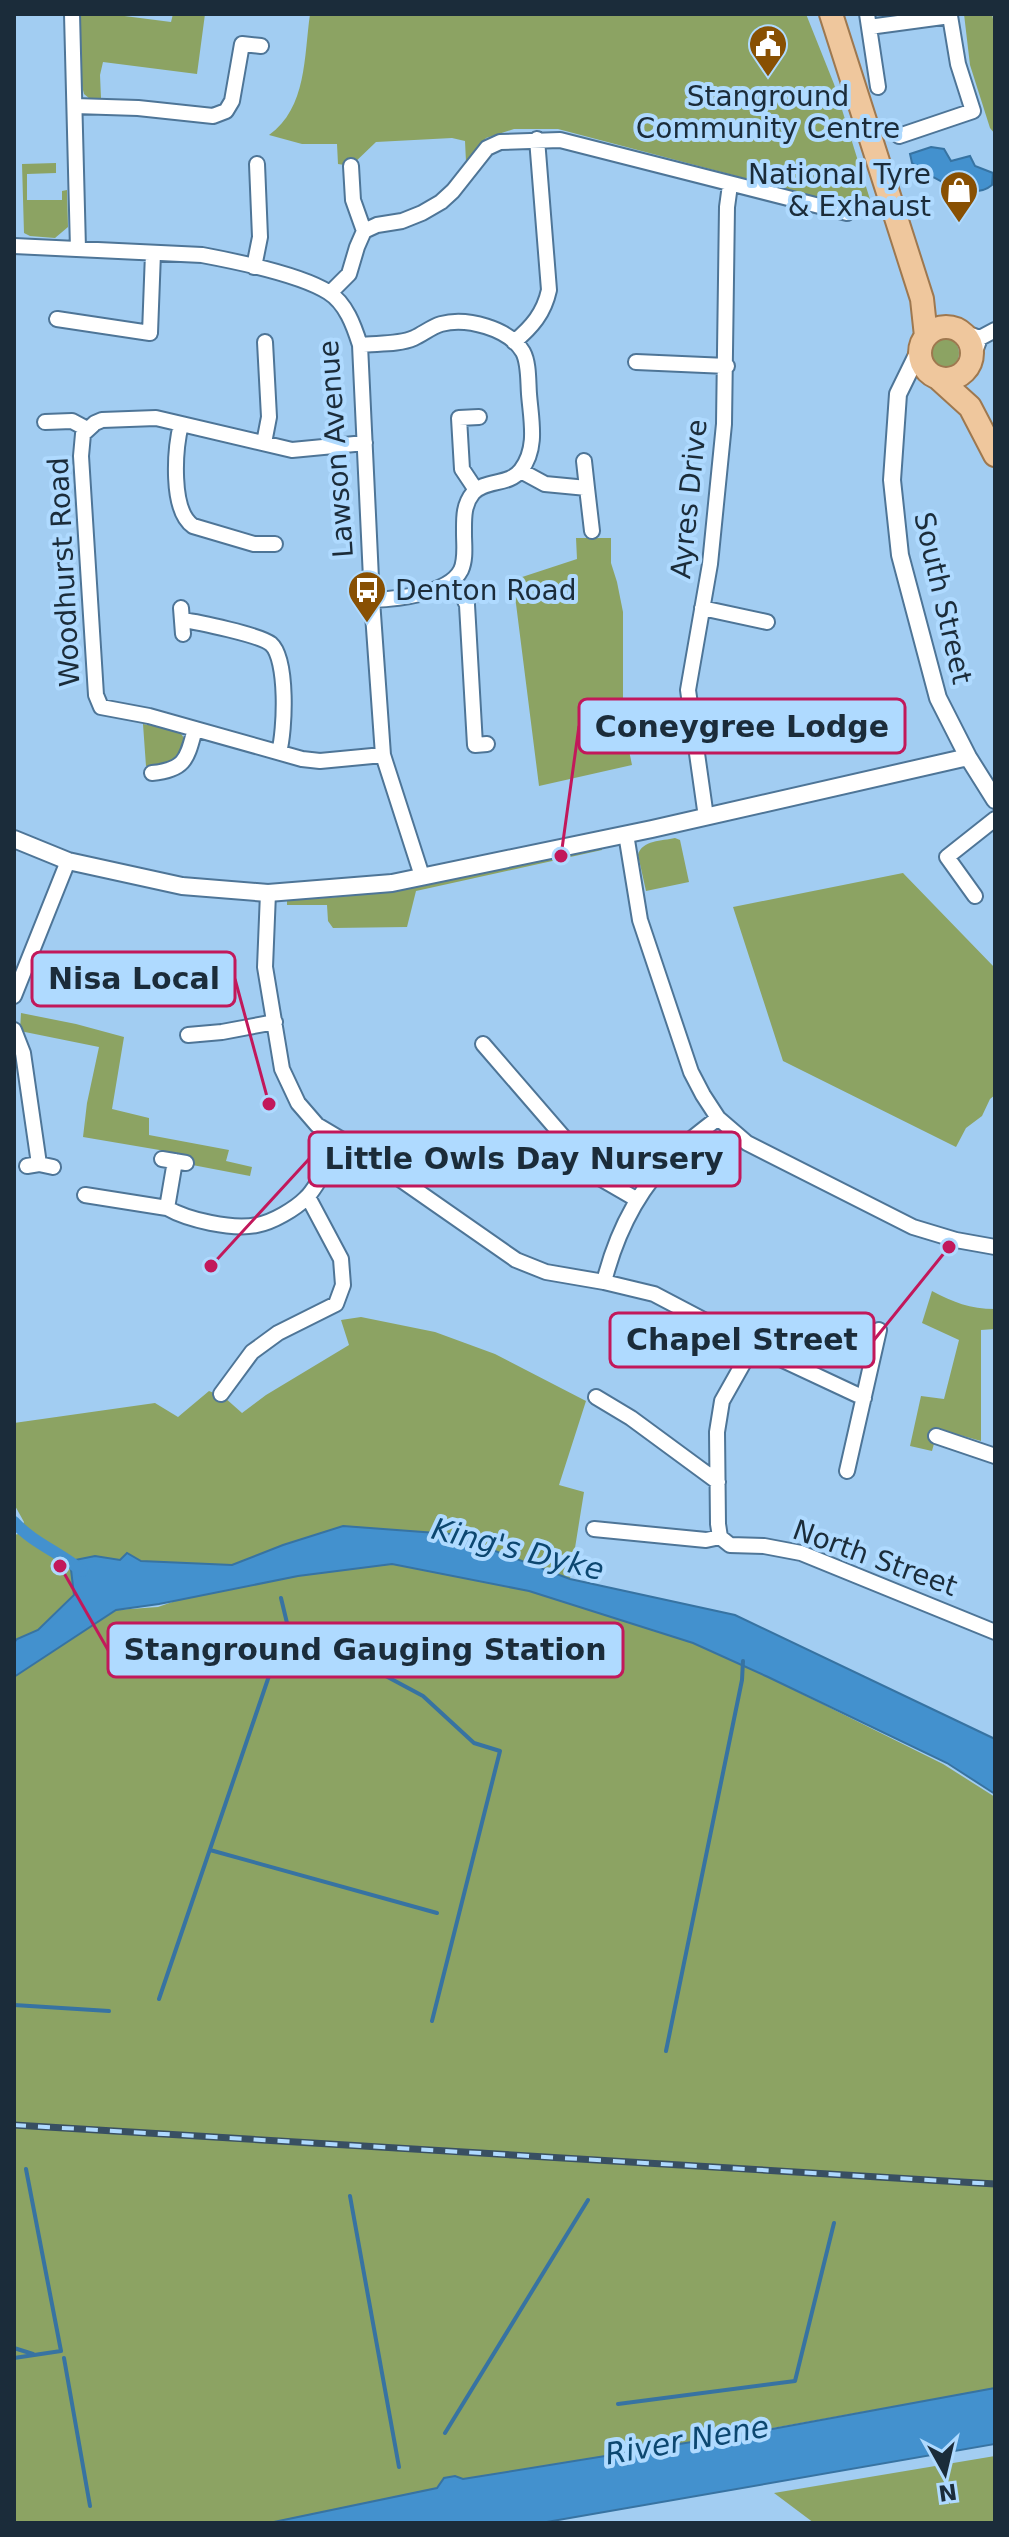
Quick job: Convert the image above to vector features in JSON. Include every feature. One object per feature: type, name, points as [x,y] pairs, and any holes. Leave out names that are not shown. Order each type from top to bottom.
[{"type":"main road","points":[[831,14],[922,299],[922,365],[970,407],[995,455]]},
{"type":"main road","points":[[922,299],[965,333],[971,344],[970,407]]},
{"type":"main road","points":[[923,342],[941,327],[965,333]]},
{"type":"main road","points":[[936,377],[955,378],[970,364]]},
{"type":"street","points":[[72,14],[78,249]]},
{"type":"street","points":[[878,87],[868,20],[950,15],[958,64],[973,111],[899,136]]},
{"type":"street","points":[[75,106],[138,108],[213,116],[226,111],[232,101],[242,44],[261,46]]},
{"type":"street","points":[[14,246],[202,255],[254,267],[330,293],[349,274],[364,231],[377,225],[402,221],[441,202],[487,148],[500,142],[537,139],[560,140],[847,213]]},
{"type":"street","points":[[514,342],[538,318],[545,307],[549,290],[537,139]]},
{"type":"street","points":[[254,267],[260,237],[257,164]]},
{"type":"street","points":[[351,166],[353,200],[364,231]]},
{"type":"street","name":"Ayres Drive","points":[[706,817],[688,690],[717,510],[727,366],[727,207],[730,185]]},
{"type":"street","points":[[57,319],[150,333],[153,253]]},
{"type":"street","name":"Lawson Avenue","points":[[330,293],[345,309],[360,345],[383,755],[422,876]]},
{"type":"street","points":[[360,345],[406,340],[441,324],[459,322],[480,325],[503,334],[524,353],[533,439],[530,455],[521,471],[512,479],[476,490],[468,501],[464,514],[464,559],[461,571],[451,582],[414,595],[372,600]]},
{"type":"street","points":[[965,333],[995,330]]},
{"type":"street","points":[[264,443],[274,362],[265,342]]},
{"type":"street","name":"South Street","points":[[923,342],[898,394],[892,480],[900,555],[938,698],[968,757],[995,800]]},
{"type":"street","points":[[636,362],[727,366]]},
{"type":"street","points":[[898,394],[911,376],[936,377]]},
{"type":"street","points":[[476,490],[462,469],[459,418],[479,417]]},
{"type":"street","name":"Woodhurst Road","points":[[365,443],[292,450],[156,418],[102,420],[83,434],[81,456],[96,695],[101,707],[149,716],[302,759],[320,761],[383,755]]},
{"type":"street","points":[[45,422],[72,421],[87,429]]},
{"type":"street","points":[[181,424],[176,444],[178,496],[185,520],[193,526],[254,544],[275,545]]},
{"type":"street","points":[[584,461],[592,531]]},
{"type":"street","points":[[521,471],[545,484],[587,488]]},
{"type":"street","points":[[451,582],[461,592],[467,605],[475,745],[487,744]]},
{"type":"street","points":[[702,608],[767,622]]},
{"type":"street","points":[[182,621],[267,641],[273,646],[280,661],[283,691],[283,738],[279,752]]},
{"type":"street","points":[[152,773],[166,772],[183,764],[195,729]]},
{"type":"street","points":[[14,839],[68,861],[182,886],[268,893],[370,886],[706,817],[968,757]]},
{"type":"street","points":[[975,896],[947,857],[995,819]]},
{"type":"street","points":[[626,834],[640,920],[691,1072],[718,1118],[747,1143],[913,1227],[956,1240],[995,1247]]},
{"type":"street","points":[[14,996],[68,861]]},
{"type":"street","points":[[268,893],[265,967],[282,1069],[298,1103],[317,1125],[516,1260],[546,1272],[654,1294],[753,1346],[864,1398]]},
{"type":"street","points":[[188,1035],[275,1022]]},
{"type":"street","points":[[14,1030],[23,1053],[40,1165]]},
{"type":"street","points":[[483,1044],[598,1177],[636,1199]]},
{"type":"street","points":[[604,1282],[609,1260],[636,1199],[674,1154],[718,1118]]},
{"type":"street","points":[[85,1195],[167,1208],[180,1216],[226,1224],[257,1225],[308,1197],[342,1140]]},
{"type":"street","points":[[167,1208],[174,1161]]},
{"type":"street","points":[[221,1394],[252,1352],[278,1333],[336,1304],[343,1285],[341,1259],[308,1197]]},
{"type":"street","points":[[847,1471],[879,1330]]},
{"type":"street","points":[[720,1537],[717,1432],[722,1401],[753,1346]]},
{"type":"street","points":[[596,1397],[631,1418],[718,1482]]},
{"type":"street","points":[[936,1436],[995,1456]]},
{"type":"street","name":"North Street","points":[[594,1529],[706,1540],[720,1537],[730,1545],[764,1546],[801,1553],[995,1632]]},
{"type":"green space","points":[[79,14],[109,14],[171,22],[173,14],[205,14],[197,74],[103,62],[101,98],[90,99],[84,94],[82,86]]},
{"type":"green space","points":[[310,14],[806,14],[834,84],[873,209],[850,206],[558,129],[514,129],[486,138],[466,162],[465,141],[452,138],[376,142],[351,166],[338,164],[337,144],[302,144],[269,135],[291,111],[297,96],[302,80]]},
{"type":"green space","points":[[964,14],[992,14],[995,29],[995,134],[990,128],[970,65]]},
{"type":"green space","points":[[56,163],[56,173],[27,174],[27,200],[62,200],[62,191],[67,190],[68,227],[55,238],[30,236],[24,233],[22,164]]},
{"type":"green space","points":[[944,338],[955,342],[959,353],[955,364],[944,368],[933,364],[929,353],[933,342]]},
{"type":"green space","points":[[576,538],[611,538],[611,563],[623,612],[623,721],[632,765],[539,786],[513,580],[577,559]]},
{"type":"green space","points":[[143,724],[160,727],[163,724],[183,736],[184,746],[170,765],[146,766]]},
{"type":"green space","points":[[680,840],[689,882],[646,891],[638,855],[640,850],[653,842]]},
{"type":"green space","points":[[602,845],[602,850],[416,891],[407,927],[333,928],[328,921],[327,905],[287,905],[287,900],[406,888]]},
{"type":"green space","points":[[903,873],[995,968],[995,1095],[982,1116],[966,1128],[956,1147],[783,1061],[733,907]]},
{"type":"green space","points":[[21,1013],[124,1037],[112,1109],[149,1118],[149,1135],[229,1150],[226,1161],[252,1167],[250,1176],[182,1163],[183,1154],[83,1137],[99,1047],[20,1031]]},
{"type":"green space","points":[[932,1291],[962,1304],[995,1309],[995,1329],[981,1330],[981,1441],[938,1429],[932,1451],[910,1446],[921,1396],[944,1399],[959,1340],[922,1323]]},
{"type":"green space","points":[[361,1317],[435,1332],[495,1354],[586,1401],[559,1485],[584,1492],[570,1579],[450,1534],[283,1545],[232,1565],[95,1556],[70,1561],[74,1595],[38,1630],[14,1643],[14,1535],[18,1534],[24,1522],[14,1504],[14,1423],[155,1403],[178,1417],[209,1391],[224,1397],[242,1413],[349,1345],[341,1320]]},
{"type":"green space","points":[[392,1564],[529,1591],[690,1642],[943,1764],[995,1797],[995,2388],[746,2433],[463,2479],[454,2476],[444,2478],[437,2488],[269,2523],[14,2523],[14,1677],[116,1610],[158,1607],[181,1599],[298,1576]]},
{"type":"green space","points":[[995,2456],[995,2523],[814,2523],[774,2493]]},
{"type":"water","points":[[931,147],[944,149],[951,161],[970,156],[975,166],[993,173],[992,185],[983,190],[962,190],[940,181],[912,163],[910,154]]},
{"type":"water","points":[[343,1526],[450,1534],[570,1579],[735,1615],[995,1739],[995,1794],[947,1763],[693,1643],[529,1591],[392,1564],[298,1576],[116,1610],[14,1677],[14,1643],[38,1630],[74,1595],[70,1561],[95,1556],[120,1560],[127,1553],[141,1561],[232,1565]]},
{"type":"water","points":[[995,2388],[995,2444],[541,2523],[269,2523],[437,2488],[444,2478],[455,2476],[463,2479],[772,2429]]},
{"type":"waterway","name":"King's Dyke","points":[[14,1522],[82,1571]]},
{"type":"waterway","points":[[281,1598],[287,1623],[423,1696],[474,1743],[500,1751],[432,2021]]},
{"type":"waterway","points":[[159,1999],[287,1623]]},
{"type":"waterway","points":[[666,2051],[742,1680],[743,1661]]},
{"type":"waterway","points":[[210,1850],[437,1913]]},
{"type":"waterway","points":[[14,2005],[109,2011]]},
{"type":"waterway","points":[[14,2358],[61,2351],[26,2169]]},
{"type":"waterway","points":[[350,2196],[399,2467]]},
{"type":"waterway","points":[[445,2433],[588,2200]]},
{"type":"waterway","points":[[618,2404],[795,2381],[834,2223]]},
{"type":"waterway","points":[[14,2348],[33,2354]]},
{"type":"waterway","points":[[64,2358],[90,2506]]},
{"type":"railway","points":[[14,2125],[995,2184]]},
{"type":"place","name":"Stanground Community Centre","points":[[768,78]]},
{"type":"place","name":"National Tyre & Exhaust","points":[[959,224]]},
{"type":"place","name":"Denton Road","points":[[367,624]]},
{"type":"place","name":"Coneygree Lodge","points":[[561,856]]},
{"type":"place","name":"Nisa Local","points":[[269,1104]]},
{"type":"place","name":"Chapel Street","points":[[949,1247]]},
{"type":"place","name":"Little Owls Day Nursery","points":[[211,1266]]},
{"type":"place","name":"Stanground Gauging Station","points":[[60,1566]]},
{"type":"water label","name":"River Nene","points":[[687,2440]]}]
